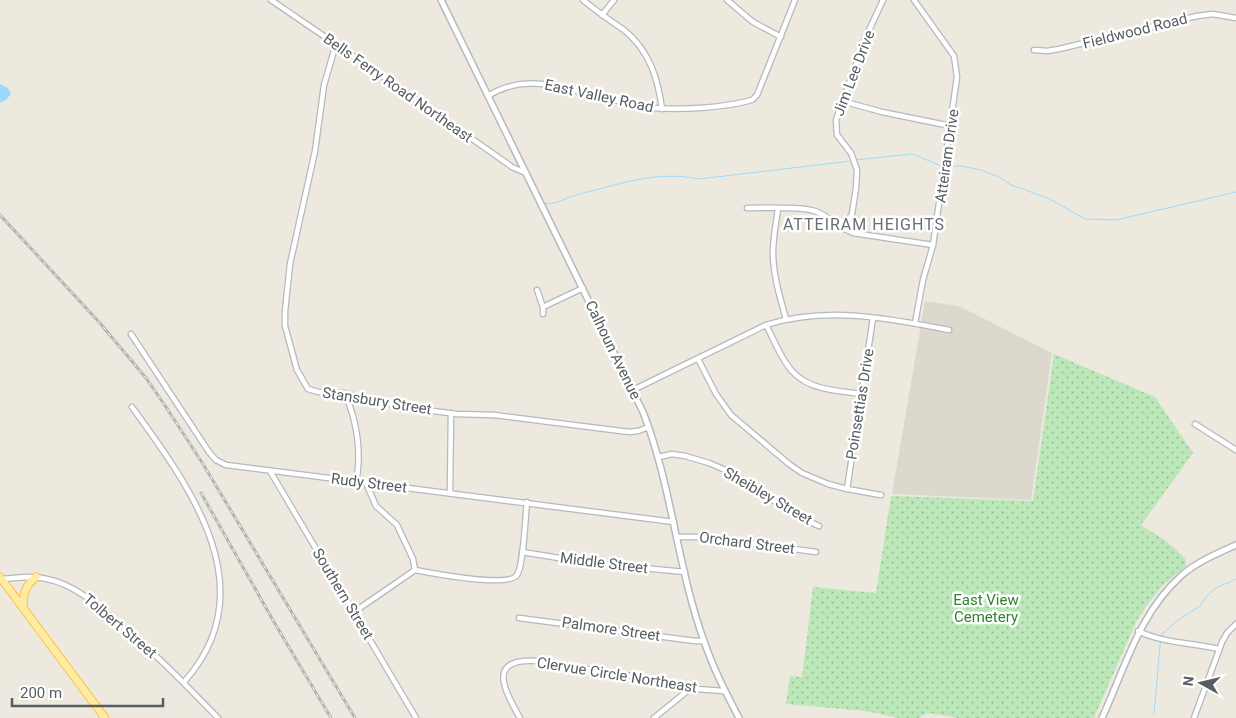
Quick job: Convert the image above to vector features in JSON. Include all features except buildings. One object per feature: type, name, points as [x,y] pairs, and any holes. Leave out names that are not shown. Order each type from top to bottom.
[{"type":"main road","points":[[23,608],[25,589],[29,582],[36,577]]},
{"type":"main road","points":[[0,579],[105,718]]},
{"type":"street","name":"Bells Ferry Road Northeast","points":[[271,0],[512,167],[526,173]]},
{"type":"street","name":"Calhoun Avenue","points":[[441,0],[633,390],[649,427],[659,457],[703,641],[724,691],[739,718]]},
{"type":"street","points":[[583,0],[626,31],[641,47],[657,80],[662,109]]},
{"type":"street","points":[[602,15],[614,0]]},
{"type":"street","points":[[727,0],[753,22],[781,37]]},
{"type":"street","name":"East Valley Road","points":[[488,96],[494,92],[516,85],[543,83],[639,106],[662,109],[752,100],[757,95],[796,0]]},
{"type":"street","name":"Jim Lee Drive","points":[[843,229],[852,214],[857,170],[851,153],[835,130],[836,115],[883,0]]},
{"type":"street","name":"Atteiram Drive","points":[[914,0],[950,49],[957,65],[957,86],[934,245],[923,280],[914,323]]},
{"type":"street","name":"Fieldwood Road","points":[[1034,50],[1047,51],[1059,49],[1206,14],[1236,18]]},
{"type":"street","name":"Stansbury Street","points":[[336,44],[324,85],[315,151],[290,264],[284,310],[285,326],[297,370],[308,389],[318,392],[345,394],[400,406],[451,413],[494,415],[629,432],[649,427]]},
{"type":"street","points":[[842,101],[882,112],[951,126]]},
{"type":"street","points":[[747,208],[816,212],[843,229],[860,235],[934,245]]},
{"type":"street","points":[[778,209],[773,251],[786,319]]},
{"type":"street","points":[[543,307],[583,288]]},
{"type":"street","points":[[537,290],[543,307],[543,314]]},
{"type":"street","points":[[633,390],[766,326],[786,319],[837,314],[914,323],[949,330]]},
{"type":"street","name":"Poinsettias Drive","points":[[847,489],[873,318]]},
{"type":"street","points":[[766,326],[786,364],[800,379],[817,388],[861,394]]},
{"type":"street","name":"Rudy Street","points":[[131,334],[216,460],[226,465],[674,522]]},
{"type":"street","points":[[698,358],[720,400],[731,415],[790,464],[802,473],[828,484],[880,495]]},
{"type":"street","points":[[345,394],[357,432],[358,471],[356,482]]},
{"type":"street","points":[[132,407],[157,441],[195,501],[216,551],[220,569],[217,619],[201,661],[184,682]]},
{"type":"street","points":[[450,493],[451,413]]},
{"type":"street","points":[[1195,424],[1236,450]]},
{"type":"street","name":"Sheibley Street","points":[[659,457],[672,454],[685,456],[723,469],[795,515],[819,526]]},
{"type":"street","name":"Southern Street","points":[[270,471],[416,718]]},
{"type":"street","points":[[366,483],[376,506],[397,525],[413,559],[415,570]]},
{"type":"street","points":[[354,612],[415,570],[469,578],[512,580],[517,575],[522,552],[527,502]]},
{"type":"street","name":"Orchard Street","points":[[677,537],[703,536],[816,552]]},
{"type":"street","points":[[1102,718],[1138,631],[1160,599],[1183,574],[1236,544]]},
{"type":"street","name":"Middle Street","points":[[522,552],[590,563],[685,572]]},
{"type":"street","name":"Tolbert Street","points":[[0,579],[36,577],[48,579],[76,590],[92,600],[140,640],[218,718]]},
{"type":"street","name":"Palmore Street","points":[[519,618],[703,641]]},
{"type":"street","points":[[1194,718],[1226,633],[1236,624]]},
{"type":"street","points":[[1138,631],[1148,636],[1219,649]]},
{"type":"street","name":"Clervue Circle Northeast","points":[[520,718],[503,680],[504,671],[507,667],[519,660],[537,661],[668,682],[691,688],[724,691]]},
{"type":"street","points":[[654,718],[691,688]]},
{"type":"shaded area","points":[[925,301],[959,306],[1052,353],[1031,500],[892,494]]},
{"type":"green space","name":"East View Cemetery","points":[[1054,354],[1155,397],[1193,453],[1141,525],[1166,541],[1185,558],[1186,566],[1161,587],[1136,622],[1094,718],[959,718],[927,713],[919,718],[899,718],[865,711],[786,704],[790,676],[802,677],[813,587],[876,593],[891,496],[1033,501]]},
{"type":"water","points":[[0,84],[8,88],[11,94],[0,103]]},
{"type":"waterway","points":[[855,160],[912,154],[942,166],[962,166],[981,170],[999,177],[1011,185],[1048,198],[1085,219],[1116,220],[1236,192]]},
{"type":"waterway","points":[[543,203],[556,203],[576,195],[652,177],[667,176],[699,179],[851,161]]},
{"type":"waterway","points":[[1154,714],[1161,635],[1178,620],[1200,606],[1216,588],[1236,579]]},
{"type":"railway","points":[[0,215],[99,322],[146,378],[203,464],[355,718]]},
{"type":"railway","points":[[201,493],[331,718]]},
{"type":"district","name":"ATTEIRAM HEIGHTS","points":[[864,224]]}]
